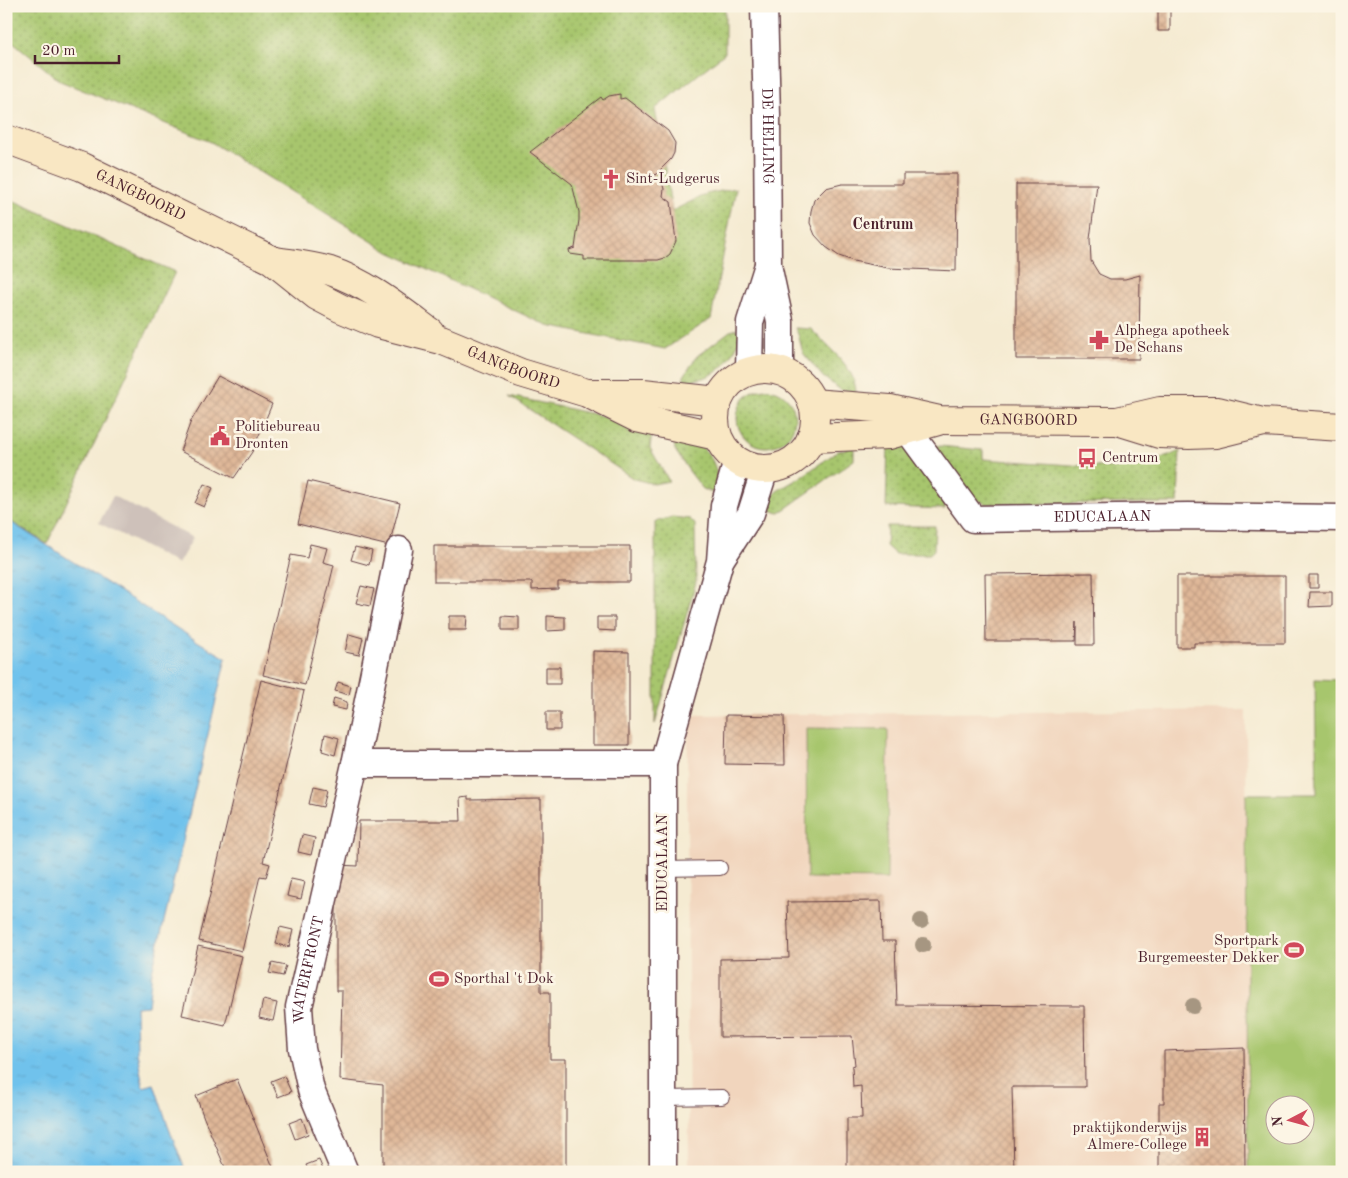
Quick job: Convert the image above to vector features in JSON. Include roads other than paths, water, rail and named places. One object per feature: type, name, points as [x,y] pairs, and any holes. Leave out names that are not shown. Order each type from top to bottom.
[{"type":"main road","name":"GANGBOORD","points":[[6,139],[82,167],[272,260],[317,296],[378,324],[441,340],[521,373],[587,393],[637,418],[717,436]]},
{"type":"main road","points":[[764,369],[780,371],[800,383],[812,403],[815,420],[811,438],[804,451],[792,461],[779,467],[765,470],[750,467],[737,461],[729,454],[717,436],[714,419],[718,401],[730,382],[749,371],[764,369]]},
{"type":"main road","name":"GANGBOORD","points":[[587,393],[643,393],[718,401]]},
{"type":"main road","name":"GANGBOORD","points":[[812,403],[890,408],[939,420],[1117,421],[1159,434],[1216,434],[1264,422],[1342,427]]},
{"type":"main road","name":"GANGBOORD","points":[[811,438],[889,435],[939,420]]},
{"type":"street","name":"DE HELLING","points":[[764,6],[768,265],[780,321],[780,371]]},
{"type":"street","name":"DE HELLING","points":[[749,371],[750,322],[768,265]]},
{"type":"street","name":"EDUCALAAN","points":[[908,429],[973,518],[1188,516],[1342,518]]},
{"type":"street","name":"EDUCALAAN","points":[[663,1172],[663,764],[720,561],[724,506],[737,461]]},
{"type":"street","name":"EDUCALAAN","points":[[720,561],[751,513],[765,470]]},
{"type":"street","name":"WATERFRONT","points":[[345,1172],[311,1090],[302,1049],[299,1007],[355,764],[399,550]]},
{"type":"street","points":[[355,764],[663,764]]},
{"type":"lane","points":[[663,869],[720,868]]},
{"type":"lane","points":[[663,1098],[722,1097]]},
{"type":"water","points":[[6,519],[226,658],[152,972],[148,1006],[136,1007],[137,1051],[143,1087],[154,1084],[186,1172],[6,1172]]},
{"type":"place","name":"Sint-Ludgerus","points":[[611,179]]},
{"type":"place","name":"Alphega apotheek De Schans","points":[[1099,340]]},
{"type":"place","name":"Politiebureau Dronten","points":[[220,436]]},
{"type":"place","name":"Centrum","points":[[1087,458]]},
{"type":"place","name":"Sportpark Burgemeester Dekker","points":[[1294,950]]},
{"type":"place","name":"Sporthal 't Dok","points":[[439,979]]},
{"type":"place","name":"praktijkonderwijs Almere-College","points":[[1202,1137]]},
{"type":"district","name":"Centrum","points":[[883,225]]}]
